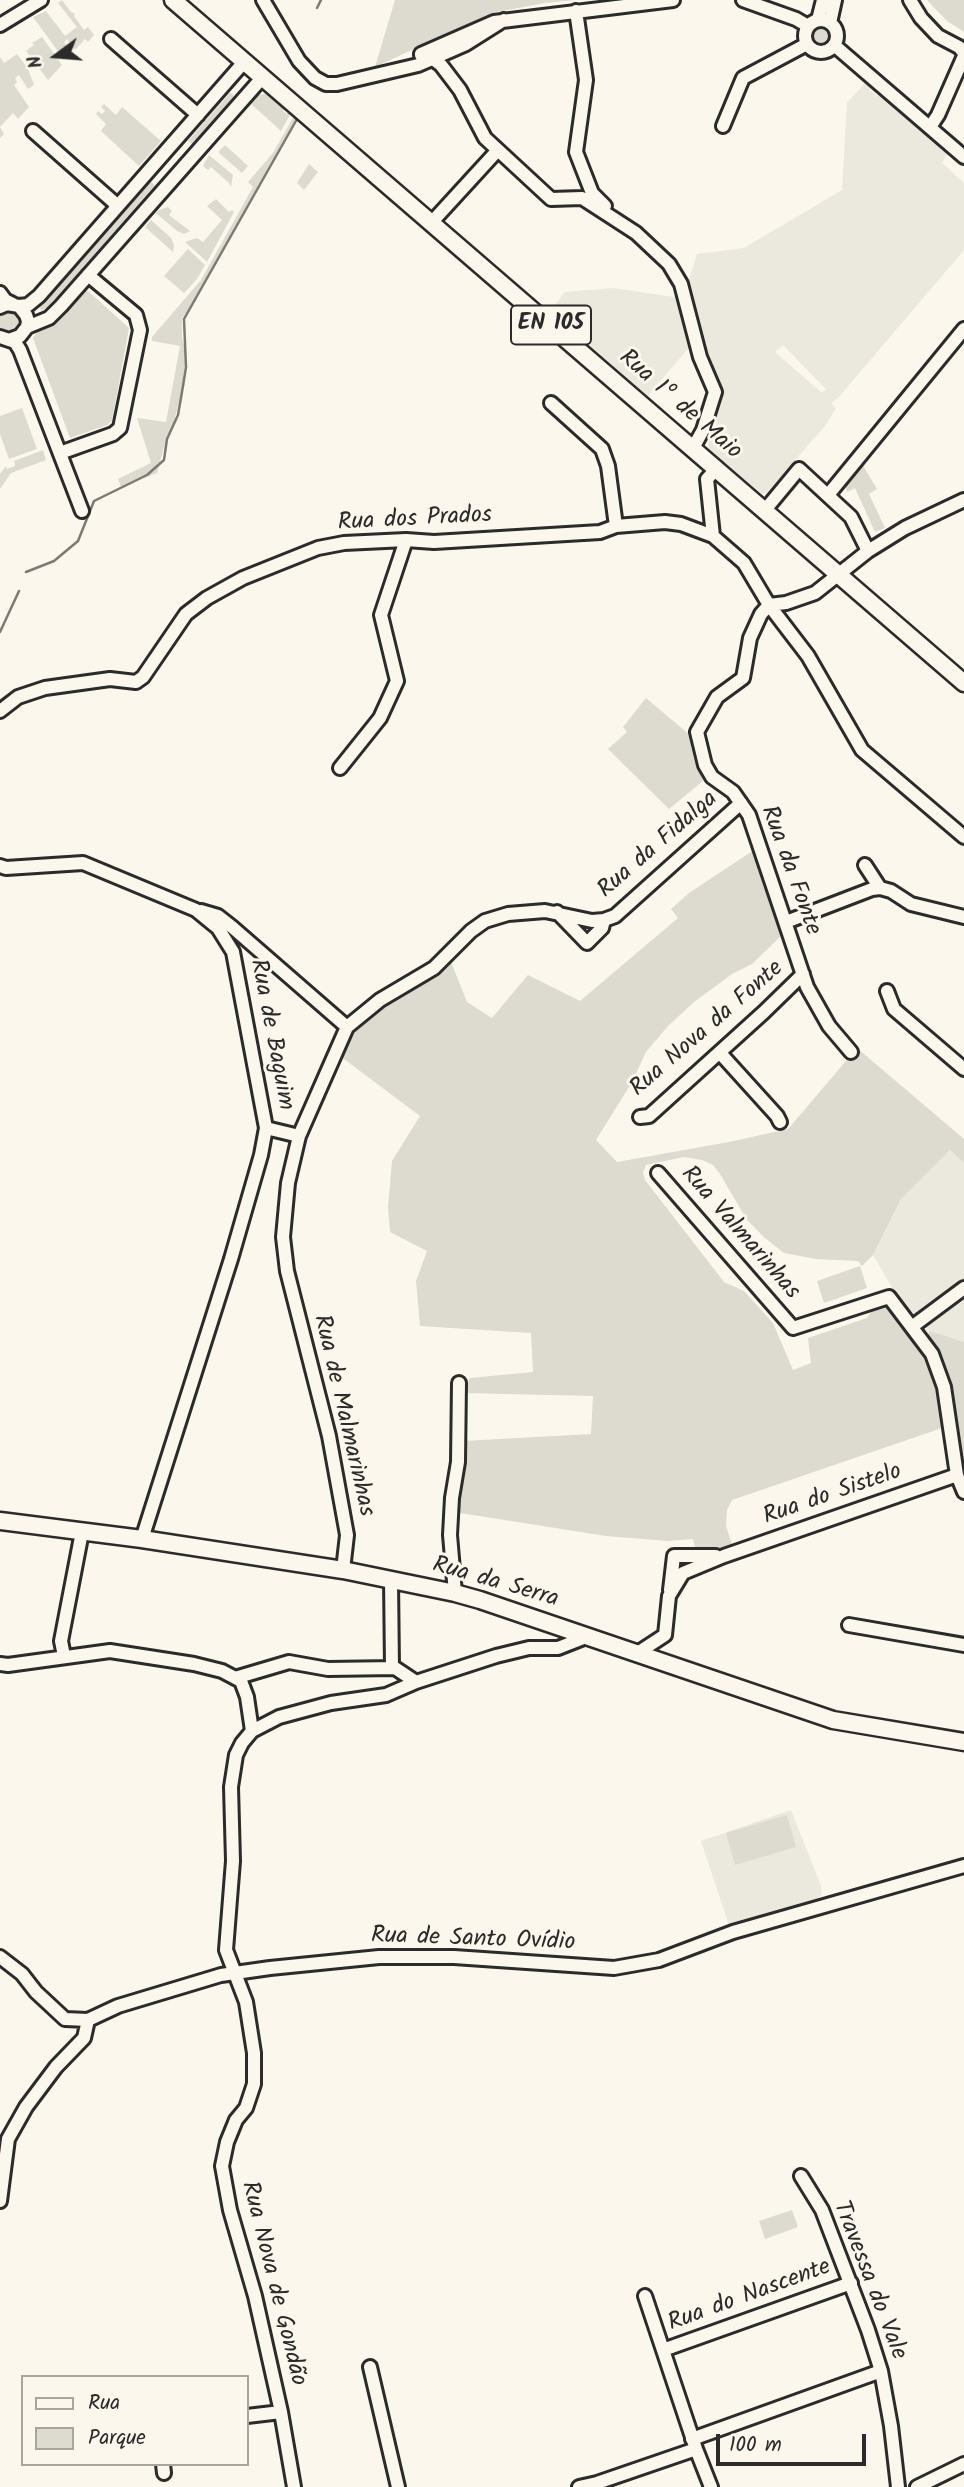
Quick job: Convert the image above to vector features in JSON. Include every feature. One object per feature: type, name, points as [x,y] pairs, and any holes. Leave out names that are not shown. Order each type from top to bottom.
[{"type":"main road","name":"Rua 1º de Maio","points":[[173,0],[964,683]]},
{"type":"main road","name":"Rua da Serra","points":[[0,1521],[142,1539],[343,1570],[455,1593],[833,1720],[964,1742]]},
{"type":"street","points":[[0,24],[41,0]]},
{"type":"street","points":[[263,0],[299,61],[315,78],[326,84],[390,72],[435,59],[504,20]]},
{"type":"street","points":[[390,72],[485,24],[673,0]]},
{"type":"street","points":[[743,0],[796,19],[819,23],[837,33],[834,45],[829,49],[817,51],[807,44]]},
{"type":"street","points":[[819,23],[824,0]]},
{"type":"street","points":[[807,44],[806,32],[819,23],[835,0]]},
{"type":"street","points":[[910,0],[921,18],[938,36],[959,47],[964,54],[930,127]]},
{"type":"street","points":[[576,11],[586,80],[576,152],[596,200],[669,264],[681,284],[700,357],[715,392],[703,430],[693,447]]},
{"type":"street","points":[[111,39],[198,116]]},
{"type":"street","points":[[723,126],[743,78],[807,44]]},
{"type":"street","points":[[834,45],[964,157]]},
{"type":"street","points":[[421,55],[435,59],[460,90],[485,138],[551,199],[582,198],[626,226]]},
{"type":"street","points":[[10,306],[28,305],[39,296],[244,62]]},
{"type":"street","points":[[4,338],[25,331],[49,318],[262,78]]},
{"type":"street","points":[[33,131],[118,206]]},
{"type":"street","points":[[170,148],[166,156],[170,164],[179,167],[186,164]]},
{"type":"street","points":[[432,222],[497,151]]},
{"type":"street","points":[[146,174],[156,168],[164,171],[168,180],[163,190]]},
{"type":"street","points":[[581,168],[585,195],[582,198]]},
{"type":"street","points":[[60,453],[113,434],[120,428],[140,330],[135,315],[88,275]]},
{"type":"street","points":[[0,293],[10,306],[26,315],[20,350]]},
{"type":"street","points":[[828,495],[964,329]]},
{"type":"street","points":[[4,338],[15,342],[20,350],[82,510]]},
{"type":"street","points":[[551,403],[602,449],[608,466],[616,526]]},
{"type":"street","points":[[713,537],[707,479],[717,468]]},
{"type":"street","points":[[765,510],[799,469],[851,517],[868,551]]},
{"type":"street","points":[[769,605],[786,603],[815,593],[868,551],[905,528],[964,500]]},
{"type":"street","name":"Rua dos Prados","points":[[0,711],[18,697],[45,688],[110,680],[136,682],[143,677],[186,614],[206,597],[243,578],[318,548],[344,543],[406,540],[434,542],[600,532],[616,526],[665,522],[681,524],[713,537],[744,563],[769,605],[808,656],[862,750],[964,837]]},
{"type":"street","points":[[340,768],[380,718],[397,681],[382,615],[406,540]]},
{"type":"street","name":"Rua da Fonte","points":[[769,605],[761,614],[750,638],[743,678],[717,697],[698,732],[705,765],[712,777],[733,792],[749,815],[803,974],[829,1026],[850,1052]]},
{"type":"street","name":"Rua da Fidalga","points":[[347,1027],[380,1000],[434,968],[485,921],[508,914],[556,912],[592,921],[615,916],[741,803]]},
{"type":"street","name":"Rua de Baguim","points":[[0,866],[6,868],[83,863],[196,910],[218,928],[233,952],[266,1128],[261,1155],[231,1259],[142,1539]]},
{"type":"street","points":[[865,865],[880,888]]},
{"type":"street","points":[[786,922],[880,888],[891,891],[911,904],[964,917]]},
{"type":"street","points":[[196,910],[218,916],[347,1027]]},
{"type":"street","name":"Rua da Fidalga","points":[[556,912],[587,943],[602,928],[604,920]]},
{"type":"street","name":"Rua Nova da Fonte","points":[[640,1117],[649,1116],[803,974]]},
{"type":"street","points":[[887,991],[894,1009],[964,1069]]},
{"type":"street","name":"Rua de Malmarinhas","points":[[343,1570],[347,1535],[329,1436],[287,1271],[283,1237],[285,1209],[299,1136],[347,1027]]},
{"type":"street","points":[[720,1053],[780,1122]]},
{"type":"street","points":[[266,1128],[299,1136]]},
{"type":"street","name":"Rua Valmarinhas","points":[[658,1173],[793,1328],[889,1297],[913,1326]]},
{"type":"street","points":[[964,1288],[913,1326],[932,1354],[944,1387],[957,1475],[964,1492]]},
{"type":"street","points":[[455,1593],[450,1535],[458,1462],[459,1383]]},
{"type":"street","name":"Rua do Sistelo","points":[[669,1596],[683,1573],[724,1556],[957,1475]]},
{"type":"street","points":[[64,1656],[61,1641],[82,1532]]},
{"type":"street","name":"Rua do Sistelo","points":[[636,1654],[665,1635],[674,1556],[724,1556]]},
{"type":"street","points":[[391,1579],[392,1668]]},
{"type":"street","points":[[849,1625],[964,1645]]},
{"type":"street","points":[[0,1664],[110,1651],[222,1671],[241,1681],[247,1697],[253,1731],[279,1717],[331,1703],[386,1695],[415,1682],[496,1656],[529,1648],[558,1648],[586,1637]]},
{"type":"street","points":[[235,1678],[289,1662],[328,1669],[392,1668],[415,1682]]},
{"type":"street","name":"Rua Nova de Gondão","points":[[253,1731],[242,1743],[232,1770],[233,1861],[226,1950],[248,2014],[254,2053],[254,2084],[246,2108],[236,2120],[226,2142],[222,2166],[230,2210],[255,2296],[281,2412],[294,2487]]},
{"type":"street","name":"Rua de Santo Ovídio","points":[[88,2020],[118,2006],[235,1972],[379,1957],[431,1956],[614,1968],[659,1961],[733,1932],[964,1866]]},
{"type":"street","points":[[0,1957],[22,1973],[36,1992],[65,2019],[88,2020],[84,2038],[56,2067],[26,2107],[8,2139],[0,2201]]},
{"type":"street","name":"Travessa do Vale","points":[[801,2176],[822,2210],[851,2283],[881,2371],[898,2487]]},
{"type":"street","name":"Rua do Nascente","points":[[663,2350],[851,2283]]},
{"type":"street","points":[[645,2296],[711,2487]]},
{"type":"street","points":[[370,2367],[398,2487]]},
{"type":"street","points":[[579,2487],[597,2483],[881,2371]]},
{"type":"street","points":[[248,2416],[281,2412]]},
{"type":"street","points":[[917,2487],[964,2464]]},
{"type":"shaded area","points":[[865,83],[870,87],[870,91],[880,96],[947,154],[942,163],[964,183],[964,250],[831,403],[836,408],[825,426],[766,493],[762,494],[709,452],[708,445],[722,388],[713,377],[687,300],[688,283],[697,254],[744,248],[842,190],[847,103]],"holes":[[[783,345],[826,389],[822,393],[775,352]]]},
{"type":"shaded area","points":[[613,288],[681,298],[693,343],[645,399],[547,315],[565,292]]},
{"type":"shaded area","points":[[950,1150],[964,1163],[964,1342],[931,1333],[897,1296],[873,1255],[901,1199]]},
{"type":"shaded area","points":[[791,1810],[822,1894],[817,1899],[729,1925],[701,1841]]},
{"type":"green space","points":[[62,0],[75,14],[84,30],[88,27],[94,35],[88,42],[85,39],[75,50],[67,39],[64,42],[71,52],[63,58],[33,17],[46,11],[65,36],[77,27],[58,3]]},
{"type":"green space","points":[[395,0],[576,0],[492,13],[375,67]]},
{"type":"green space","points":[[927,0],[964,0],[964,32],[947,21]]},
{"type":"green space","points":[[820,26],[827,29],[830,36],[827,43],[820,46],[813,43],[810,36],[813,29]]},
{"type":"green space","points":[[42,37],[62,65],[48,80],[26,51]]},
{"type":"green space","points":[[17,54],[28,69],[34,85],[28,89],[19,75],[15,78],[17,82],[14,85],[29,107],[18,119],[13,113],[0,127],[0,57],[4,63]]},
{"type":"green space","points":[[230,93],[233,97],[192,144],[188,141]]},
{"type":"green space","points":[[266,94],[285,107],[283,111],[291,113],[281,131],[250,103],[258,95]]},
{"type":"green space","points":[[104,104],[116,115],[122,107],[161,141],[139,166],[101,131],[106,124],[96,114],[98,111],[102,114],[105,111],[101,107]]},
{"type":"green space","points":[[294,116],[296,118],[191,307],[182,318],[182,338],[186,353],[182,388],[157,473],[121,487],[118,479],[151,463],[137,418],[166,422],[180,346],[152,341],[152,337],[201,280],[253,187],[248,182],[273,153]]},
{"type":"green space","points":[[225,145],[248,166],[242,173],[218,152]]},
{"type":"green space","points":[[209,155],[233,175],[231,187],[211,167],[208,170],[203,166]]},
{"type":"green space","points":[[309,164],[318,172],[304,190],[297,183]]},
{"type":"green space","points":[[151,182],[155,185],[48,307],[41,311],[40,307]]},
{"type":"green space","points":[[216,199],[229,212],[234,212],[207,262],[185,242],[197,238],[203,242],[222,220],[207,206]]},
{"type":"green space","points":[[168,207],[172,211],[169,215],[190,231],[184,234],[177,231],[156,213]]},
{"type":"green space","points":[[151,220],[171,238],[173,252],[145,227]]},
{"type":"green space","points":[[188,249],[205,265],[184,293],[164,276]]},
{"type":"green space","points":[[88,291],[129,328],[112,421],[70,438],[33,338],[37,332],[52,325],[83,292]]},
{"type":"green space","points":[[6,311],[14,311],[21,318],[21,326],[14,333],[6,333],[-1,326],[-1,318]]},
{"type":"green space","points":[[22,408],[37,449],[9,459],[0,434],[0,416]]},
{"type":"green space","points":[[43,450],[46,460],[11,473],[0,489],[0,474],[6,466],[7,469],[15,466],[14,461]]},
{"type":"green space","points":[[862,464],[877,489],[869,494],[885,528],[875,532],[855,488],[847,492],[846,488]]},
{"type":"green space","points":[[646,698],[691,736],[703,781],[669,809],[608,749],[627,732],[623,727]]},
{"type":"green space","points":[[754,850],[783,934],[752,964],[732,974],[694,1002],[668,1026],[646,1052],[632,1082],[596,1140],[617,1162],[788,1129],[857,1048],[964,1139],[964,1163],[950,1150],[901,1199],[873,1255],[862,1266],[858,1261],[816,1259],[784,1253],[747,1220],[720,1174],[713,1165],[702,1160],[684,1157],[646,1165],[643,1172],[645,1180],[724,1282],[744,1291],[773,1323],[793,1370],[811,1363],[808,1338],[867,1318],[871,1312],[888,1306],[905,1326],[925,1361],[935,1385],[942,1428],[732,1500],[727,1510],[726,1526],[733,1547],[718,1553],[696,1551],[693,1539],[668,1541],[606,1536],[454,1512],[464,1441],[591,1434],[593,1396],[463,1393],[470,1378],[533,1372],[531,1333],[420,1326],[416,1281],[427,1251],[390,1232],[388,1207],[392,1161],[420,1116],[340,1056],[348,1039],[386,1002],[441,971],[451,962],[467,1002],[492,1018],[528,975],[580,1001],[678,918],[671,909],[689,893]]},
{"type":"green space","points":[[860,1266],[867,1288],[824,1303],[817,1281]]},
{"type":"green space","points":[[929,1331],[964,1342],[964,1473],[950,1385],[942,1361],[928,1337]]},
{"type":"green space","points":[[787,1815],[796,1847],[735,1865],[726,1833]]},
{"type":"green space","points":[[792,2210],[798,2227],[765,2239],[759,2221]]},
{"type":"waterway","points":[[317,8],[321,0]]},
{"type":"waterway","points":[[26,572],[54,561],[78,541],[94,501],[147,475],[164,460],[167,439],[178,415],[186,367],[184,319],[297,119]]},
{"type":"waterway","points":[[0,632],[19,591]]}]
